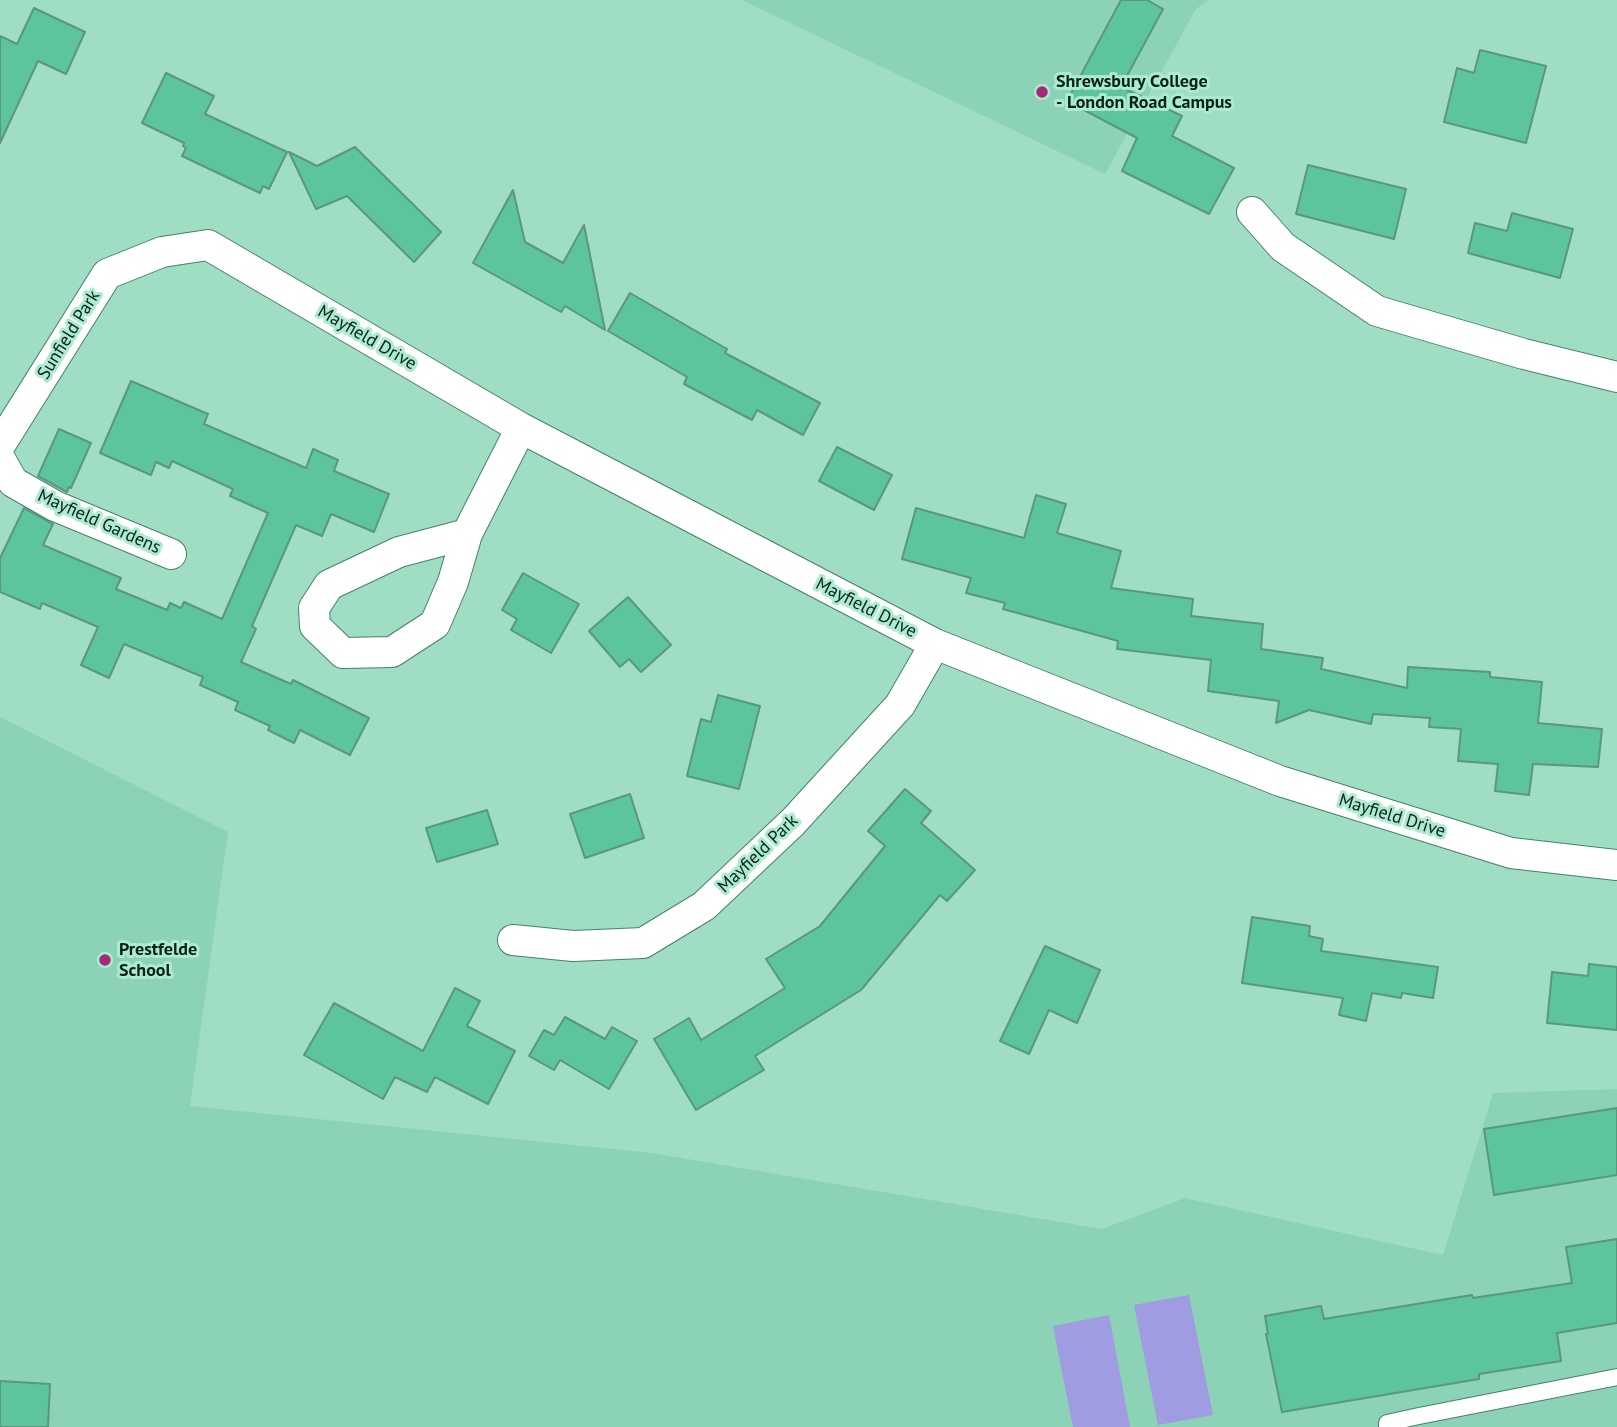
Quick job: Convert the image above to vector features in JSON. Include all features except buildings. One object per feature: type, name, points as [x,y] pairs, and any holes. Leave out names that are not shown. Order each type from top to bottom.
[{"type":"street","points":[[1252,212],[1283,247],[1377,311],[1524,354],[1617,377]]},
{"type":"street","name":"Mayfield Drive","points":[[162,252],[208,245],[521,428],[935,644],[1280,780],[1511,853],[1617,864]]},
{"type":"street","name":"Sunfield Park","points":[[0,445],[107,274],[162,252]]},
{"type":"street","points":[[467,534],[399,552],[329,585],[314,607],[315,626],[343,653],[392,652],[435,624],[453,582],[467,534],[521,428]]},
{"type":"street","name":"Mayfield Gardens","points":[[0,459],[13,482],[55,506],[171,554]]},
{"type":"street","name":"Mayfield Park","points":[[513,940],[573,946],[643,943],[704,906],[793,822],[900,705],[935,644]]},
{"type":"lane","points":[[1371,1427],[1617,1377]]},
{"type":"shaded area","name":"Shrewsbury College - London Road Campus","points":[[742,0],[1209,0],[1196,9],[1105,174]]},
{"type":"shaded area","name":"Prestfelde School","points":[[0,717],[228,832],[190,1106],[652,1153],[1102,1229],[1185,1198],[1443,1255],[1493,1093],[1617,1089],[1617,1427],[0,1427]]},
{"type":"shaded area","points":[[1189,1295],[1213,1415],[1158,1425],[1134,1305]]},
{"type":"shaded area","points":[[1109,1315],[1130,1427],[1073,1427],[1053,1326]]},
{"type":"place","name":"Shrewsbury College - London Road Campus","points":[[1042,92]]},
{"type":"place","name":"Prestfelde School","points":[[105,960]]}]
